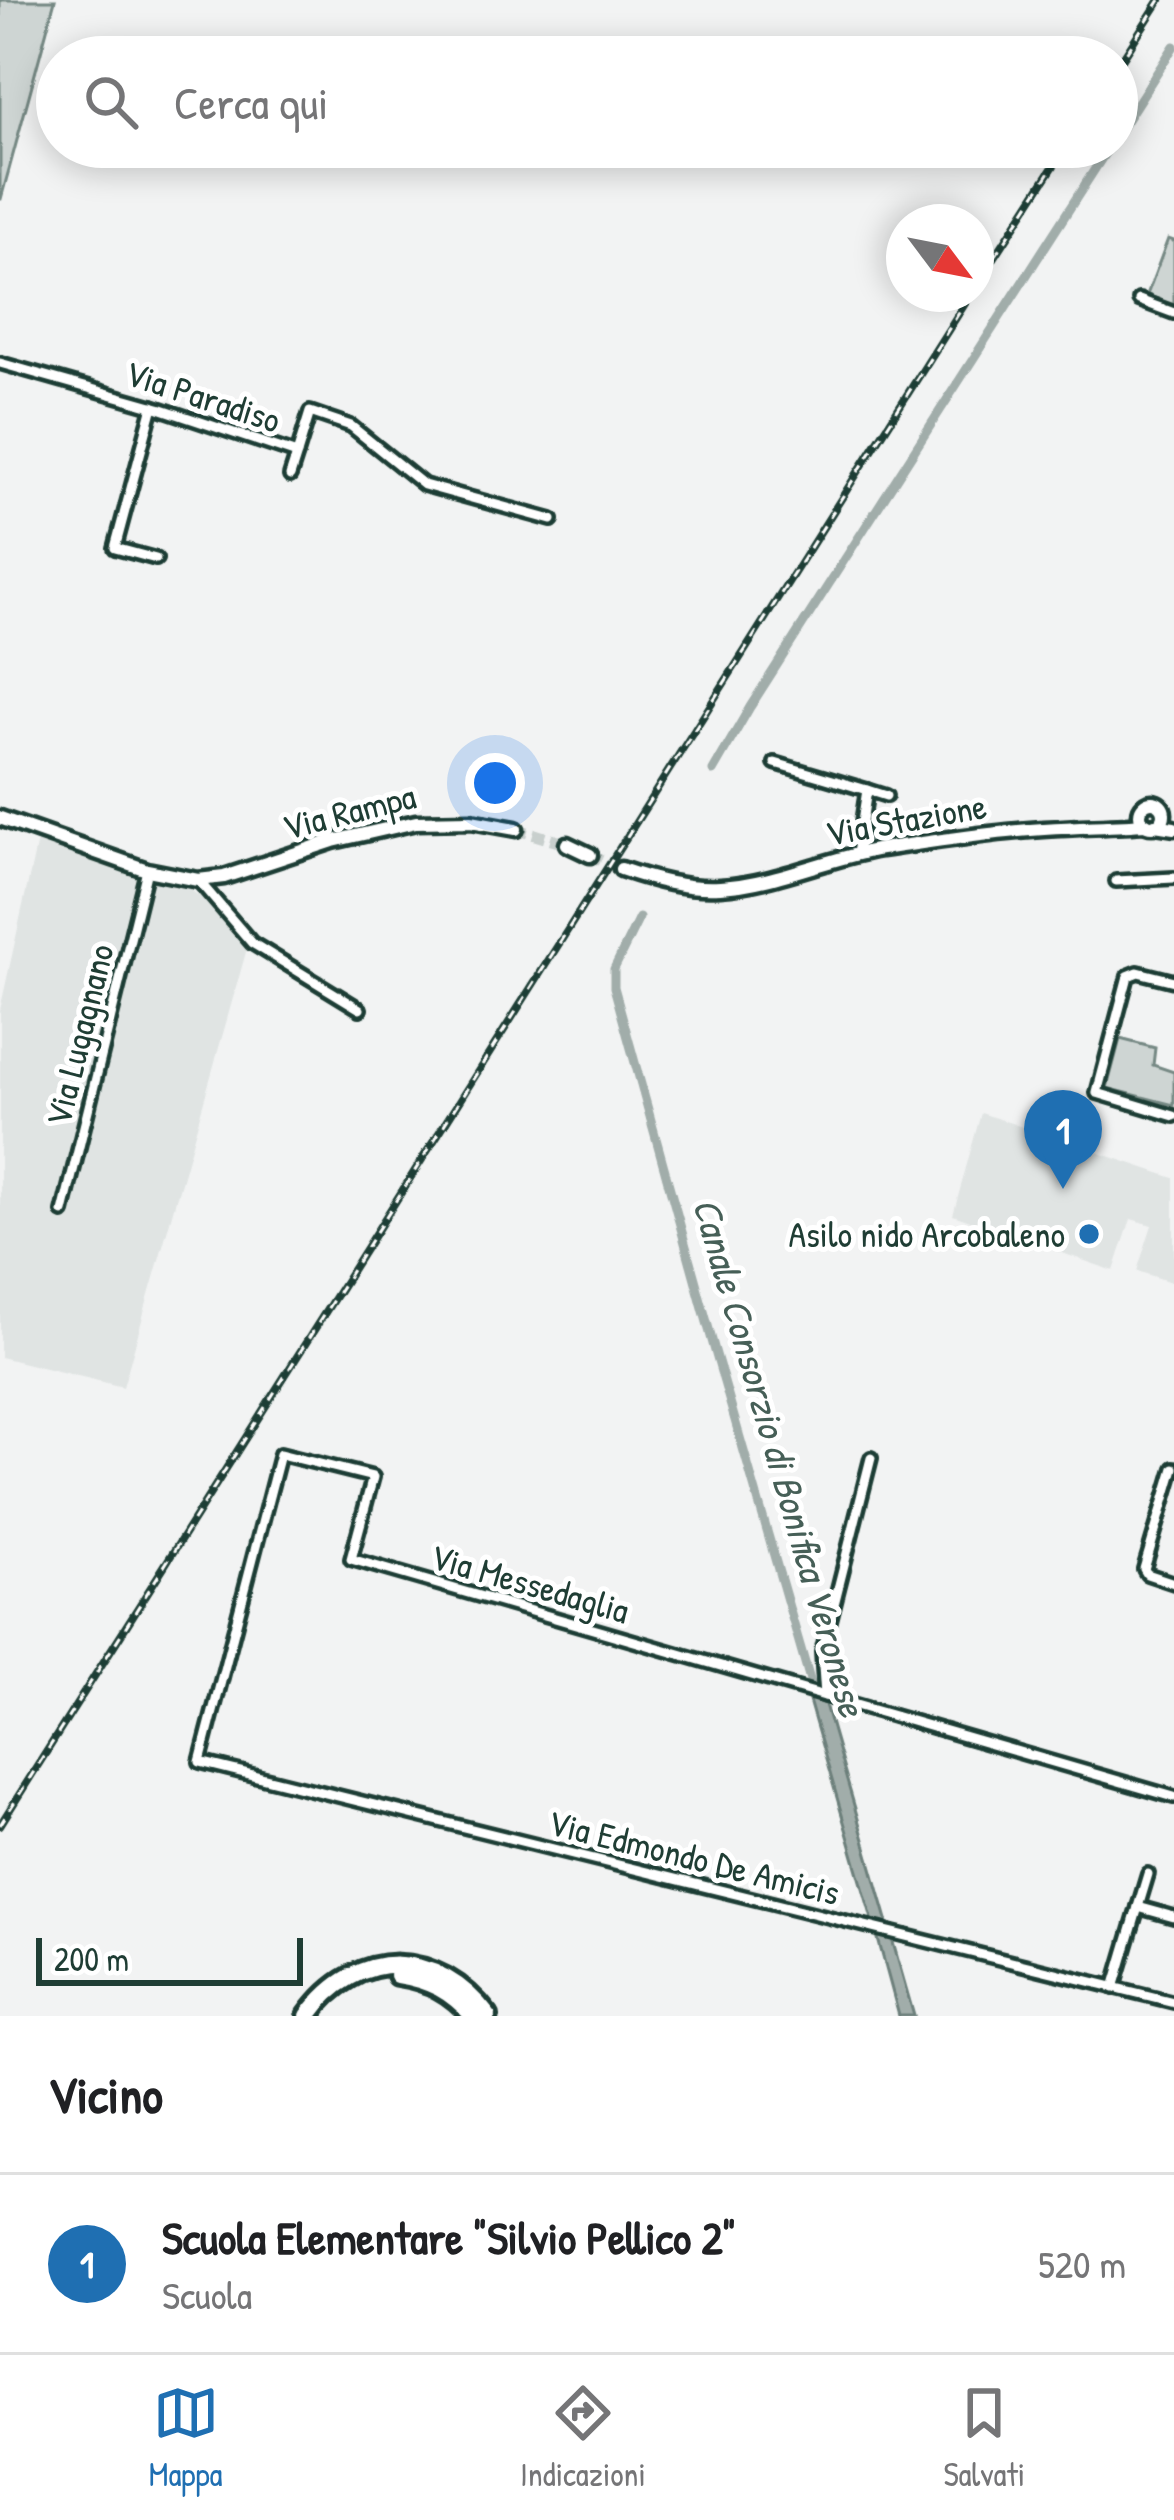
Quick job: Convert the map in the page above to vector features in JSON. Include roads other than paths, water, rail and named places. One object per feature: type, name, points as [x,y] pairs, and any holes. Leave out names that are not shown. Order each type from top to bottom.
[{"type":"highway","points":[[308,2016],[344,1982],[365,1970],[394,1964],[428,1969],[461,1985],[488,2016]]},
{"type":"highway","points":[[320,2016],[347,1990],[369,1980],[400,1975],[431,1982],[455,1996],[473,2016]]},
{"type":"street","points":[[1139,300],[1174,313]]},
{"type":"street","name":"Via Paradiso","points":[[0,363],[153,406],[296,454],[310,412],[351,426],[424,485],[552,520]]},
{"type":"street","points":[[153,406],[116,548],[156,559]]},
{"type":"street","points":[[290,476],[296,454]]},
{"type":"street","points":[[775,763],[886,796]]},
{"type":"street","points":[[857,854],[867,790]]},
{"type":"street","name":"Via Stazione","points":[[621,868],[666,882],[722,887],[857,854],[1008,832],[1103,827],[1163,818],[1168,813],[1149,802],[1147,820]]},
{"type":"street","name":"Via Rampa","points":[[0,818],[147,870],[198,880],[224,877],[333,842],[416,822],[471,821],[517,829]]},
{"type":"street","name":"Via Stazione","points":[[1147,820],[1174,828]]},
{"type":"street","points":[[567,844],[590,855]]},
{"type":"street","name":"Via Lugagnano","points":[[63,1212],[147,870]]},
{"type":"street","points":[[1116,881],[1174,878]]},
{"type":"street","points":[[198,880],[252,943],[360,1009]]},
{"type":"street","points":[[1174,981],[1138,972],[1128,976],[1097,1093],[1174,1116]]},
{"type":"street","name":"Via Messedaglia","points":[[200,1762],[280,1454],[373,1477],[351,1559],[1174,1797]]},
{"type":"street","points":[[825,1696],[822,1652],[871,1458]]},
{"type":"street","points":[[1174,1468],[1144,1563],[1147,1574],[1174,1583]]},
{"type":"street","name":"Via Edmondo De Amicis","points":[[200,1762],[1174,2002]]},
{"type":"street","points":[[1114,1988],[1148,1874]]},
{"type":"street","points":[[1138,1907],[1174,1917]]},
{"type":"waterway","name":"Canale Consorzio di Bonifica Veronese","points":[[1138,102],[1174,46]]},
{"type":"waterway","name":"Canale Consorzio di Bonifica Veronese","points":[[713,771],[1096,168]]},
{"type":"waterway","name":"Canale Consorzio di Bonifica Veronese","points":[[639,918],[614,969],[614,987],[814,1694]]},
{"type":"tunnel","points":[[516,829],[567,844]]},
{"type":"tunnel","points":[[590,855],[621,869]]},
{"type":"railway","points":[[1137,36],[1160,0]]},
{"type":"railway","points":[[994,258],[1052,168]]},
{"type":"railway","points":[[0,1825],[960,312]]},
{"type":"place","name":"Scuola Elementare \"Silvio Pellico 2\"","points":[[1063,1189]]},
{"type":"place","name":"Asilo nido Arcobaleno","points":[[1089,1234]]}]
